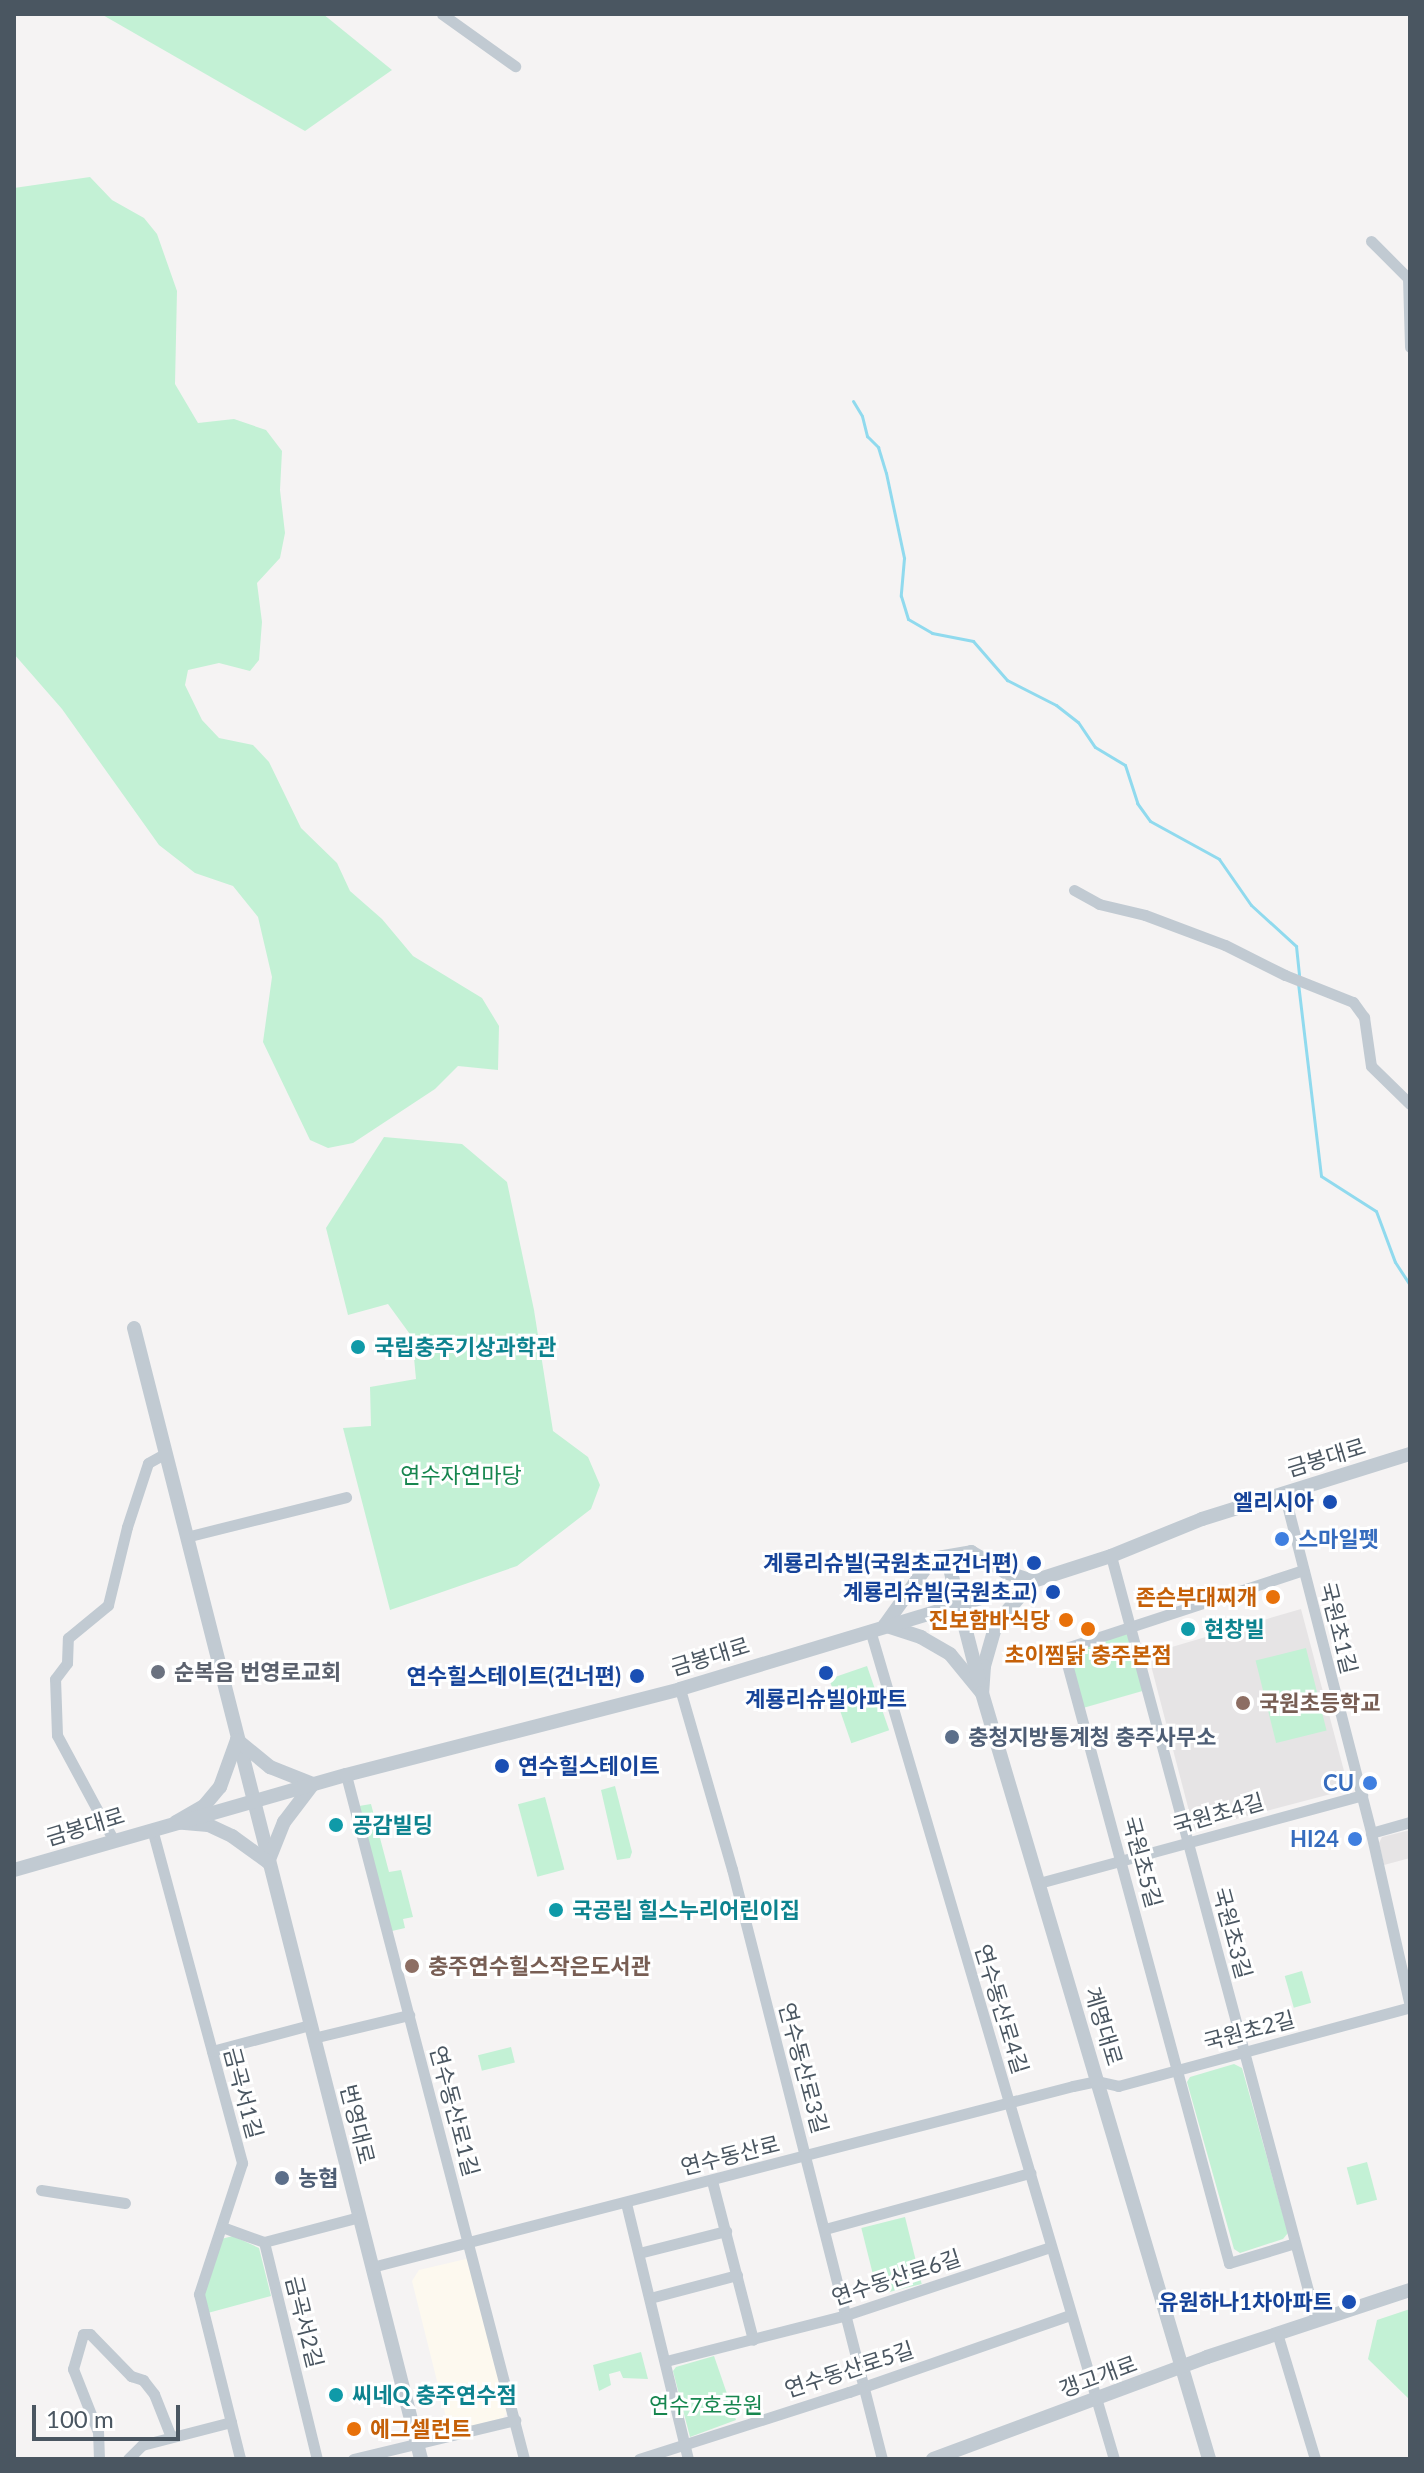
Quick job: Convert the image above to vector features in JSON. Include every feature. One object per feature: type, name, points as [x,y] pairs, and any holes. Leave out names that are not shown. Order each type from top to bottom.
[{"type":"street","points":[[442,14],[515,66]]},
{"type":"street","points":[[1371,241],[1408,278],[1410,347]]},
{"type":"street","points":[[1074,890],[1099,904],[1145,915],[1225,945],[1353,1002],[1364,1017],[1371,1066],[1410,1104]]},
{"type":"street","name":"번영대로","points":[[134,1328],[421,2459]]},
{"type":"street","points":[[114,1841],[57,1735],[55,1679],[67,1663],[68,1638],[108,1605],[127,1527],[148,1463],[164,1454]]},
{"type":"street","name":"금봉대로","points":[[14,1870],[252,1800],[680,1689],[959,1605],[1111,1556],[1202,1519],[1410,1454]]},
{"type":"street","name":"국원초1길","points":[[1284,1493],[1362,1795],[1410,2006]]},
{"type":"street","points":[[186,1537],[346,1497]]},
{"type":"street","points":[[971,1552],[1005,1572],[1033,1581],[996,1624],[984,1666],[982,1693],[950,1654],[921,1637],[885,1625],[932,1559],[971,1552]]},
{"type":"street","name":"국원초3길","points":[[1111,1556],[1316,2320]]},
{"type":"street","name":"계명대로","points":[[947,1557],[982,1693],[1209,2459]]},
{"type":"street","name":"국원초5길","points":[[1295,2243],[1229,2263],[1063,1649],[1303,1570]]},
{"type":"street","name":"연수동산로4길","points":[[870,1630],[1114,2459]]},
{"type":"street","name":"연수동산로3길","points":[[680,1689],[807,2156],[882,2459]]},
{"type":"street","points":[[237,1740],[270,1767],[313,1784],[284,1822],[268,1862],[220,1830],[208,1825],[176,1822],[204,1806],[220,1787],[237,1740]]},
{"type":"street","name":"연수동산로1길","points":[[346,1775],[524,2459]]},
{"type":"street","name":"국원초4길","points":[[1039,1883],[1362,1795]]},
{"type":"street","points":[[1371,1833],[1410,1822]]},
{"type":"street","name":"금곡서1길","points":[[152,1829],[242,2163],[199,2294],[240,2459]]},
{"type":"street","name":"국원초2길","points":[[1097,2081],[1118,2086],[1410,2006]]},
{"type":"street","points":[[212,2051],[409,2015]]},
{"type":"street","name":"연수동산로","points":[[372,2267],[1097,2081]]},
{"type":"street","points":[[825,2229],[1030,2173]]},
{"type":"street","points":[[712,2181],[753,2340]]},
{"type":"street","points":[[41,2190],[125,2203]]},
{"type":"street","points":[[626,2203],[688,2459]]},
{"type":"street","points":[[222,2227],[264,2242],[359,2217]]},
{"type":"street","points":[[639,2253],[726,2231]]},
{"type":"street","name":"금곡서2길","points":[[264,2242],[317,2459]]},
{"type":"street","name":"연수동산로6길","points":[[666,2361],[846,2315],[1050,2247]]},
{"type":"street","points":[[650,2298],[737,2275]]},
{"type":"street","name":"갱고개로","points":[[933,2459],[1182,2366],[1410,2290]]},
{"type":"street","name":"연수동산로5길","points":[[639,2459],[864,2387],[1070,2315]]},
{"type":"street","points":[[1277,2333],[1315,2459]]},
{"type":"street","points":[[99,2459],[98,2432],[73,2369],[83,2334],[90,2334],[131,2376],[143,2380],[154,2394],[171,2437]]},
{"type":"street","points":[[353,2459],[515,2420]]},
{"type":"street","points":[[128,2459],[142,2445],[231,2422]]},
{"type":"shaded area","name":"국원초등학교","points":[[1301,1609],[1348,1786],[1346,1790],[1194,1830],[1148,1654]]},
{"type":"shaded area","points":[[1410,1830],[1410,1858],[1384,1865],[1379,1843],[1382,1837]]},
{"type":"shaded area","points":[[466,2259],[472,2262],[509,2410],[503,2418],[460,2429],[447,2421],[412,2281],[419,2270]]},
{"type":"green space","points":[[101,14],[323,14],[392,70],[305,131]]},
{"type":"green space","points":[[90,177],[112,200],[144,218],[157,234],[177,291],[175,384],[198,423],[234,419],[266,430],[282,451],[280,490],[285,533],[280,558],[257,583],[262,622],[259,660],[250,671],[219,663],[188,670],[185,685],[202,720],[219,738],[253,745],[269,762],[301,828],[337,863],[350,891],[382,919],[413,956],[482,998],[499,1026],[498,1070],[458,1066],[435,1089],[353,1143],[328,1148],[310,1140],[263,1042],[272,977],[258,917],[233,886],[195,873],[159,845],[62,709],[14,654],[14,188]]},
{"type":"green space","name":"연수자연마당","points":[[384,1137],[462,1144],[507,1182],[534,1310],[553,1431],[588,1457],[600,1485],[591,1509],[517,1566],[390,1610],[343,1428],[371,1426],[370,1387],[416,1379],[412,1337],[388,1304],[348,1315],[326,1228]]},
{"type":"green space","points":[[1127,1634],[1146,1690],[1083,1708],[1067,1653],[1070,1649]]},
{"type":"green space","points":[[1306,1648],[1327,1730],[1276,1743],[1256,1661]]},
{"type":"green space","points":[[867,1666],[889,1730],[851,1743],[829,1679]]},
{"type":"green space","points":[[615,1786],[632,1852],[630,1858],[617,1860],[601,1790]]},
{"type":"green space","points":[[545,1797],[564,1869],[537,1877],[518,1804]]},
{"type":"green space","points":[[371,1804],[389,1872],[401,1870],[413,1917],[403,1919],[405,1928],[392,1931],[359,1806]]},
{"type":"green space","points":[[1302,1971],[1311,2003],[1294,2008],[1285,1976]]},
{"type":"green space","points":[[511,2047],[515,2063],[482,2071],[478,2055]]},
{"type":"green space","points":[[1234,2064],[1242,2068],[1288,2233],[1283,2239],[1240,2253],[1234,2249],[1187,2082],[1190,2077]]},
{"type":"green space","points":[[1367,2162],[1377,2200],[1357,2205],[1347,2167]]},
{"type":"green space","points":[[905,2217],[922,2284],[878,2295],[861,2228]]},
{"type":"green space","points":[[233,2236],[259,2248],[271,2296],[204,2314],[199,2294],[217,2240]]},
{"type":"green space","points":[[1410,2309],[1410,2400],[1368,2359],[1377,2320]]},
{"type":"green space","points":[[641,2352],[648,2379],[623,2378],[620,2371],[609,2374],[611,2385],[599,2391],[593,2365]]},
{"type":"green space","name":"연수7호공원","points":[[714,2356],[736,2420],[690,2437],[673,2371],[676,2367]]},
{"type":"waterway","points":[[853,401],[862,416],[867,436],[878,447],[886,473],[904,558],[901,596],[908,619],[932,633],[973,641],[1007,680],[1056,705],[1078,722],[1095,747],[1125,765],[1137,803],[1150,821],[1219,859],[1251,905],[1296,946],[1299,975]]},
{"type":"waterway","points":[[1298,983],[1321,1176],[1376,1211],[1395,1262],[1410,1285]]},
{"type":"place","name":"국립충주기상과학관","points":[[358,1347]]},
{"type":"place","name":"엘리시아","points":[[1330,1502]]},
{"type":"place","name":"스마일펫","points":[[1282,1539]]},
{"type":"place","name":"계룡리슈빌(국원초교건너편)","points":[[1034,1563]]},
{"type":"place","name":"계룡리슈빌(국원초교)","points":[[1053,1592]]},
{"type":"place","name":"존슨부대찌개","points":[[1273,1597]]},
{"type":"place","name":"진보함바식당","points":[[1066,1620]]},
{"type":"place","name":"초이찜닭 충주본점","points":[[1088,1629]]},
{"type":"place","name":"현창빌","points":[[1188,1629]]},
{"type":"place","name":"순복음 번영로교회","points":[[158,1672]]},
{"type":"place","name":"계룡리슈빌아파트","points":[[826,1673]]},
{"type":"place","name":"연수힐스테이트(건너편)","points":[[637,1676]]},
{"type":"place","name":"국원초등학교","points":[[1243,1703]]},
{"type":"place","name":"충청지방통계청 충주사무소","points":[[952,1737]]},
{"type":"place","name":"연수힐스테이트","points":[[502,1766]]},
{"type":"place","name":"CU","points":[[1370,1783]]},
{"type":"place","name":"공감빌딩","points":[[336,1825]]},
{"type":"place","name":"HI24","points":[[1355,1839]]},
{"type":"place","name":"국공립 힐스누리어린이집","points":[[556,1910]]},
{"type":"place","name":"충주연수힐스작은도서관","points":[[412,1966]]},
{"type":"place","name":"농협","points":[[282,2178]]},
{"type":"place","name":"유원하나1차아파트","points":[[1349,2302]]},
{"type":"place","name":"씨네Q 충주연수점","points":[[336,2395]]},
{"type":"place","name":"에그셀런트","points":[[354,2429]]}]
